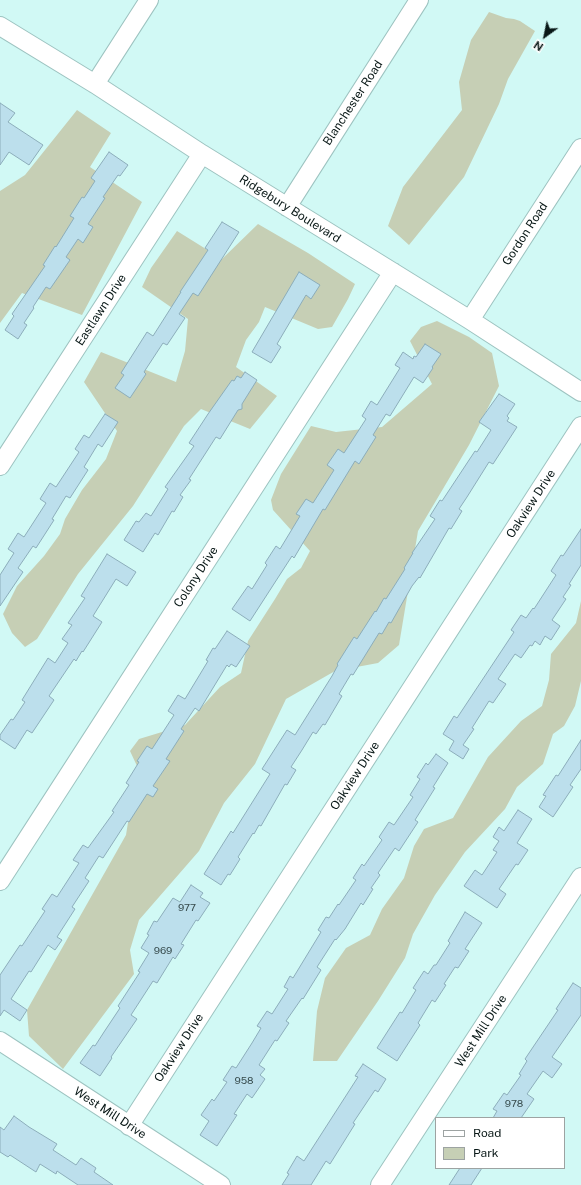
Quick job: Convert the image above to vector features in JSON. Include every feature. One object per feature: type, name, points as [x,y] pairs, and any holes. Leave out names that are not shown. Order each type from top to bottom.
[{"type":"street","points":[[95,84],[149,0]]},
{"type":"street","name":"Blanchester Road","points":[[287,207],[419,0]]},
{"type":"street","name":"Ridgebury Boulevard","points":[[0,26],[95,84],[202,154],[470,320],[581,392]]},
{"type":"street","name":"Gordon Road","points":[[470,320],[581,148]]},
{"type":"street","name":"Eastlawn Drive","points":[[0,466],[202,154]]},
{"type":"street","name":"Colony Drive","points":[[0,881],[393,272]]},
{"type":"street","name":"Oakview Drive","points":[[128,1126],[581,426]]},
{"type":"street","name":"West Mill Drive","points":[[380,1185],[581,877]]},
{"type":"street","name":"West Mill Drive","points":[[0,1041],[220,1185]]},
{"type":"green space","points":[[489,12],[520,21],[535,31],[508,79],[499,104],[464,177],[409,245],[388,226],[403,187],[462,110],[459,82],[471,40]]},
{"type":"green space","points":[[77,110],[111,133],[90,167],[142,202],[82,315],[22,293],[0,323],[0,191],[25,175]]},
{"type":"green space","points":[[258,224],[308,253],[355,284],[348,299],[332,327],[318,329],[265,307],[259,322],[246,340],[236,367],[277,396],[250,429],[201,409],[184,426],[133,506],[78,574],[37,639],[25,647],[12,633],[3,614],[17,586],[44,556],[60,534],[65,519],[82,490],[106,459],[117,431],[84,382],[101,352],[176,382],[185,351],[188,319],[142,287],[151,268],[177,231],[222,259]]},
{"type":"green space","points":[[437,321],[469,337],[492,353],[499,386],[469,445],[418,531],[399,645],[378,663],[335,671],[286,699],[255,764],[224,803],[199,851],[139,920],[130,950],[134,974],[63,1069],[29,1036],[27,1010],[126,835],[137,766],[130,751],[139,739],[185,725],[220,687],[241,673],[248,641],[287,579],[301,568],[310,551],[273,510],[271,500],[281,474],[311,426],[336,432],[382,427],[432,384],[410,341],[421,327]]},
{"type":"green space","points":[[581,601],[581,681],[575,706],[564,726],[553,734],[543,764],[517,787],[505,809],[465,852],[435,895],[413,934],[405,958],[337,1061],[313,1061],[317,1011],[325,978],[346,948],[370,935],[382,909],[404,878],[414,846],[424,829],[453,818],[488,757],[521,721],[542,706],[549,680],[551,654],[576,623]]},
{"type":"building","points":[[0,103],[15,113],[8,122],[43,145],[29,165],[9,152],[0,165]]},
{"type":"building","points":[[109,152],[128,165],[120,176],[118,175],[103,197],[105,198],[88,224],[93,227],[83,243],[78,239],[66,257],[70,260],[50,289],[46,287],[33,307],[34,308],[24,323],[27,325],[18,339],[5,330],[14,316],[12,314],[45,266],[43,265],[74,218],[70,216],[82,197],[84,198],[95,181],[91,178]]},
{"type":"building","points":[[222,222],[239,232],[198,296],[193,293],[179,314],[185,318],[167,345],[163,343],[144,372],[146,374],[130,398],[115,388],[124,375],[121,373],[147,332],[153,336],[208,250],[205,248]]},
{"type":"building","points":[[299,272],[320,285],[311,299],[306,295],[277,344],[281,347],[271,363],[252,352]]},
{"type":"building","points":[[425,344],[441,354],[432,367],[433,368],[423,383],[414,377],[390,416],[386,414],[373,435],[376,437],[359,464],[355,461],[325,510],[323,509],[294,558],[292,556],[250,621],[232,609],[248,586],[252,589],[267,565],[265,563],[276,546],[280,549],[300,516],[296,514],[306,499],[313,503],[334,470],[327,465],[338,449],[344,453],[366,419],[362,416],[371,401],[377,405],[400,368],[395,365],[403,352],[413,359]]},
{"type":"building","points":[[245,372],[257,380],[242,404],[242,409],[238,410],[220,439],[216,437],[189,479],[191,480],[180,495],[183,497],[174,512],[172,511],[158,535],[155,533],[143,552],[124,540],[136,521],[139,522],[146,513],[151,516],[168,489],[165,487],[194,446],[189,443],[232,380],[234,381],[237,376],[241,378]]},
{"type":"building","points":[[499,394],[515,404],[507,416],[509,418],[507,421],[517,427],[493,464],[489,462],[459,509],[462,511],[451,529],[449,528],[420,578],[419,577],[412,586],[391,623],[389,622],[382,634],[379,633],[353,675],[351,674],[339,694],[342,696],[325,725],[323,724],[316,734],[313,732],[291,767],[296,770],[287,785],[285,784],[261,826],[259,825],[254,834],[253,833],[238,857],[240,859],[230,875],[228,874],[221,885],[204,874],[231,831],[233,833],[270,774],[262,769],[287,730],[295,735],[332,676],[338,665],[337,664],[354,637],[357,639],[384,598],[386,599],[405,569],[404,568],[412,553],[435,519],[430,516],[440,500],[442,501],[475,451],[477,452],[491,430],[479,422]]},
{"type":"building","points":[[105,414],[118,422],[102,447],[98,444],[84,467],[88,470],[70,498],[66,496],[52,519],[54,520],[36,548],[33,546],[18,568],[23,572],[0,606],[0,575],[14,553],[8,549],[18,533],[24,537],[46,503],[40,499],[50,483],[56,487],[79,452],[75,449],[84,435],[89,438]]},
{"type":"building","points":[[581,529],[581,565],[563,597],[566,599],[552,620],[560,626],[551,640],[545,636],[540,645],[535,641],[532,646],[530,645],[521,658],[515,654],[498,679],[506,684],[493,703],[489,701],[472,728],[474,729],[463,745],[469,749],[463,759],[449,750],[454,741],[443,734],[454,716],[457,718],[514,632],[511,630],[521,615],[526,618],[533,608],[534,609],[556,575],[551,571]]},
{"type":"building","points":[[107,554],[136,572],[127,586],[116,579],[93,616],[102,622],[83,652],[82,651],[76,661],[74,659],[49,696],[54,700],[32,733],[27,730],[15,749],[0,739],[0,735],[11,719],[13,720],[25,702],[22,700],[48,658],[55,663],[68,643],[62,639],[72,625],[68,623],[85,598],[81,596]]},
{"type":"building","points":[[227,631],[250,646],[236,667],[231,664],[229,667],[227,665],[199,711],[195,708],[181,729],[184,731],[166,759],[170,761],[153,786],[158,789],[153,797],[147,794],[103,858],[99,856],[85,878],[89,881],[72,907],[75,909],[57,937],[62,940],[55,950],[48,945],[31,972],[29,971],[11,999],[27,1010],[20,1021],[4,1010],[0,1016],[0,975],[20,945],[22,946],[45,911],[42,909],[52,894],[57,897],[79,863],[73,860],[83,845],[88,848],[114,812],[112,811],[129,785],[126,783],[139,762],[137,761],[147,746],[152,749],[174,715],[168,711],[178,695],[185,699],[208,661],[206,660],[213,648],[215,649]]},
{"type":"building","points":[[581,740],[581,769],[570,785],[573,787],[553,817],[539,807],[546,796],[543,795],[556,775],[558,776]]},
{"type":"building","points":[[436,754],[448,763],[433,787],[435,788],[415,820],[418,822],[399,851],[395,848],[378,873],[380,875],[371,888],[373,889],[363,905],[361,903],[345,929],[336,940],[335,939],[317,967],[321,970],[303,999],[302,998],[286,1021],[289,1023],[277,1041],[275,1040],[259,1065],[265,1069],[260,1075],[265,1079],[252,1098],[247,1094],[234,1114],[237,1115],[217,1146],[200,1135],[209,1121],[201,1115],[212,1099],[214,1101],[227,1082],[223,1080],[232,1066],[236,1068],[252,1043],[261,1028],[257,1026],[267,1011],[272,1014],[288,989],[284,987],[290,976],[293,978],[321,932],[318,930],[326,917],[329,918],[356,880],[353,878],[362,864],[364,866],[382,840],[379,837],[389,822],[394,825],[413,797],[410,795],[420,779],[417,777],[426,763],[428,765]]},
{"type":"building","points":[[518,810],[532,819],[517,843],[528,850],[518,865],[516,864],[499,889],[506,894],[497,908],[464,886],[475,870],[482,875],[497,852],[493,850],[499,841],[493,837],[499,827],[504,831]]},
{"type":"building","points":[[191,885],[203,893],[200,897],[210,903],[198,921],[196,920],[181,944],[184,945],[175,959],[173,957],[157,983],[153,981],[131,1015],[137,1019],[100,1076],[80,1063],[93,1045],[95,1046],[120,1008],[118,1006],[140,972],[138,971],[149,953],[141,948],[149,935],[147,934],[154,921],[157,922],[173,898],[180,902]]},
{"type":"building","points":[[465,912],[482,923],[465,949],[469,951],[458,968],[455,967],[435,1002],[432,1000],[418,1023],[420,1025],[397,1061],[377,1048],[400,1012],[402,1013],[416,990],[413,988],[424,971],[428,974],[434,965],[436,965],[450,943],[448,941]]},
{"type":"building","points":[[573,983],[581,988],[581,1015],[552,1057],[562,1064],[552,1078],[543,1071],[527,1094],[534,1099],[522,1117],[494,1117],[497,1111],[493,1109],[504,1093],[507,1095],[521,1075],[519,1074],[527,1061],[525,1059],[558,1010],[556,1009]]},
{"type":"building","points":[[363,1064],[386,1079],[378,1092],[375,1090],[353,1123],[355,1124],[330,1164],[326,1161],[311,1185],[282,1185],[297,1156],[304,1161],[358,1077],[355,1076]]},
{"type":"building","points":[[14,1116],[57,1144],[53,1150],[76,1165],[81,1158],[96,1168],[94,1172],[113,1185],[78,1185],[57,1171],[56,1174],[40,1164],[36,1172],[10,1155],[8,1157],[0,1152],[0,1127],[4,1130]]},
{"type":"building","points":[[459,1169],[481,1169],[471,1185],[449,1185]]}]
